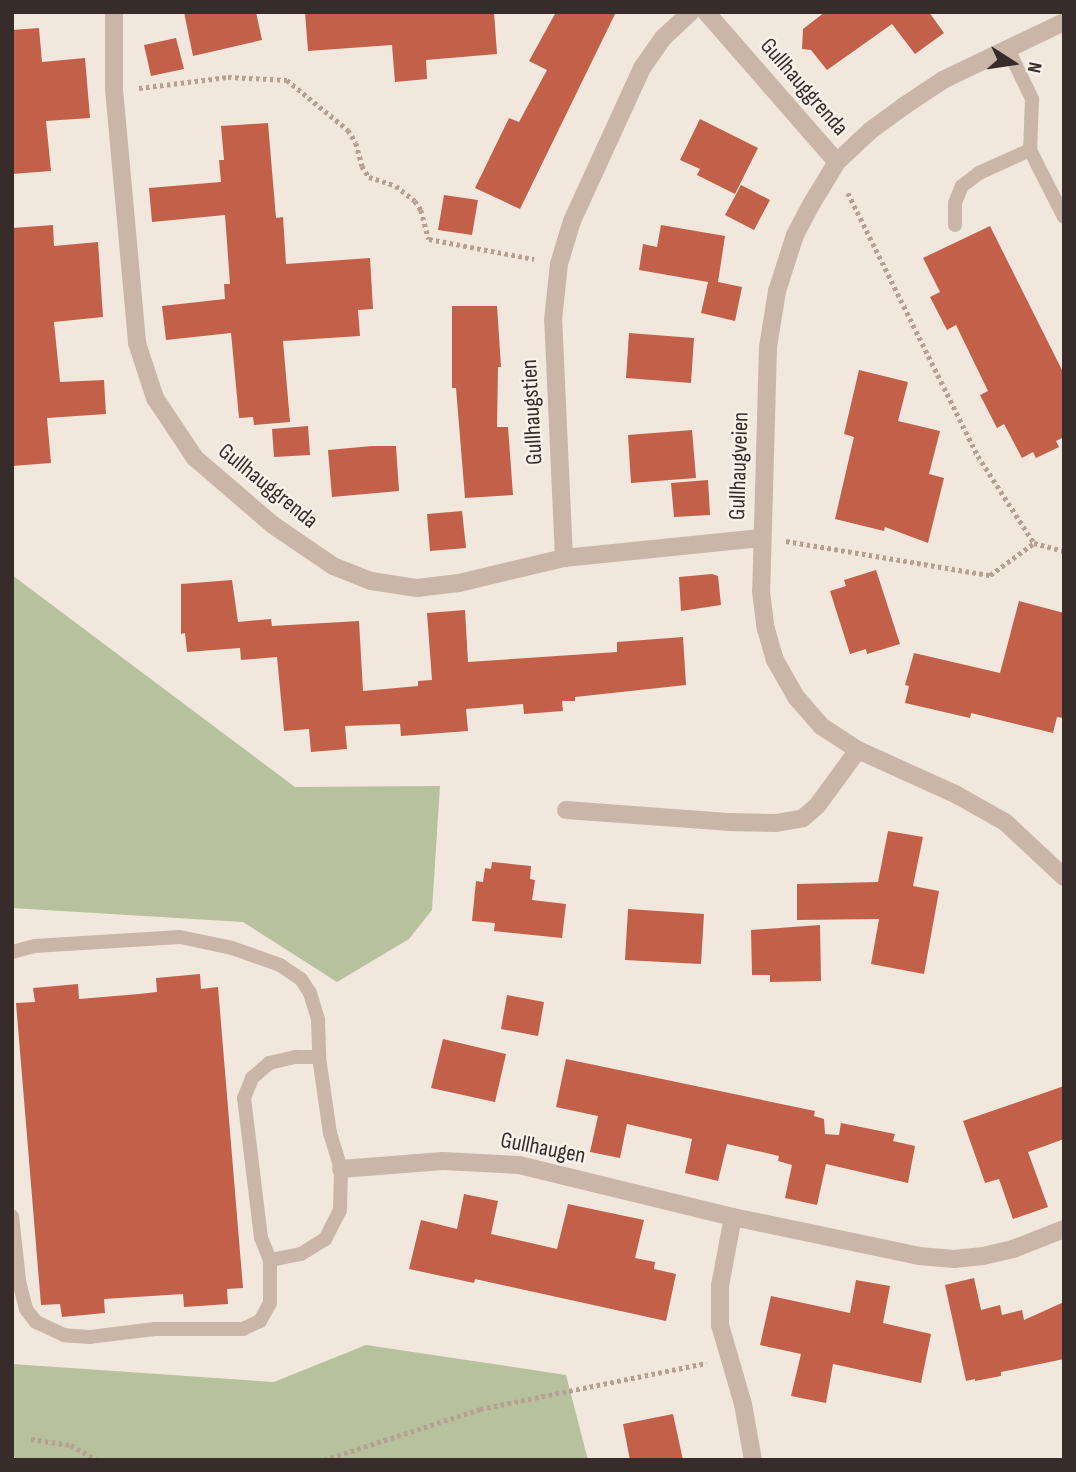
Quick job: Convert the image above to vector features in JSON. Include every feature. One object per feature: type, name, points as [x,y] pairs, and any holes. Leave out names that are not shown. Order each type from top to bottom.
[{"type":"street","name":"Gullhauggrenda","points":[[114,12],[114,89],[137,343],[155,398],[195,458],[273,525],[333,566],[371,581],[417,588],[459,583],[564,558],[761,538]]},
{"type":"street","name":"Gullhaugstien","points":[[564,558],[553,320],[559,264],[572,221],[642,68],[664,37],[691,12]]},
{"type":"street","name":"Gullhauggrenda","points":[[706,12],[838,162]]},
{"type":"street","name":"Gullhaugveien","points":[[1064,22],[943,80],[870,131],[838,162],[795,235],[776,291],[768,347],[761,538],[761,591],[766,629],[775,660],[796,697],[821,726],[858,750],[957,795],[1004,822],[1064,877]]},
{"type":"street","points":[[566,810],[729,822],[776,823],[803,818],[817,806],[858,750]]},
{"type":"street","name":"Gullhaugen","points":[[341,1169],[443,1161],[519,1165],[733,1217],[919,1256],[954,1259],[1013,1249],[1064,1229]]},
{"type":"street","points":[[733,1217],[720,1286],[720,1325],[743,1404],[753,1460]]},
{"type":"lane","points":[[1007,47],[1032,99],[1030,150],[1064,217]]},
{"type":"lane","points":[[955,225],[955,203],[962,186],[979,173],[1030,150]]},
{"type":"lane","points":[[12,952],[35,947],[180,937],[232,948],[280,965],[302,979],[310,993],[318,1020],[319,1057],[330,1133],[341,1169],[340,1210],[325,1239],[300,1254],[270,1260]]},
{"type":"lane","points":[[12,1216],[26,1309],[36,1322],[64,1335],[90,1337],[155,1329],[243,1329],[260,1321],[270,1303],[270,1260],[261,1238],[244,1098],[252,1077],[269,1063],[296,1057],[319,1057]]},
{"type":"path","points":[[114,89],[228,77],[287,80],[348,130],[369,177],[396,186],[415,201],[421,210],[427,235],[435,243],[559,264]]},
{"type":"path","points":[[838,162],[856,213],[978,456],[1034,542],[1064,551]]},
{"type":"path","points":[[761,538],[864,552],[990,575],[1034,542]]},
{"type":"path","points":[[324,1460],[480,1409],[731,1357]]},
{"type":"path","points":[[31,1439],[71,1445],[97,1460]]},
{"type":"green space","points":[[12,575],[295,787],[440,786],[432,910],[409,939],[337,982],[243,922],[12,908]]},
{"type":"green space","points":[[366,1345],[566,1375],[588,1460],[12,1460],[12,1364],[274,1382]]},
{"type":"building","points":[[184,12],[256,12],[262,40],[193,56]]},
{"type":"building","points":[[305,12],[494,12],[497,54],[426,60],[427,79],[395,82],[392,45],[308,51]]},
{"type":"building","points":[[556,12],[616,12],[520,209],[475,188],[509,118],[519,122],[547,70],[529,61]]},
{"type":"building","points":[[825,12],[929,12],[944,33],[915,54],[892,24],[827,70],[811,50],[802,49],[803,29]]},
{"type":"building","points":[[39,28],[42,62],[85,58],[90,118],[46,121],[51,171],[12,174],[12,30]]},
{"type":"building","points":[[176,38],[184,69],[151,76],[144,45]]},
{"type":"building","points":[[700,119],[758,148],[735,194],[697,175],[700,169],[680,160]]},
{"type":"building","points":[[268,123],[276,218],[283,217],[286,264],[370,258],[373,309],[358,310],[360,336],[283,341],[290,422],[254,425],[253,417],[239,418],[231,333],[166,340],[162,306],[225,299],[224,284],[230,284],[225,215],[152,222],[149,188],[221,182],[219,160],[224,160],[221,126]]},
{"type":"building","points":[[741,185],[770,200],[754,230],[725,215]]},
{"type":"building","points":[[444,195],[478,200],[472,235],[438,230]]},
{"type":"building","points":[[53,225],[54,246],[98,242],[103,317],[54,322],[60,382],[104,380],[106,414],[47,418],[51,463],[12,466],[12,228]]},
{"type":"building","points":[[661,225],[725,236],[718,282],[742,287],[735,321],[701,313],[708,282],[639,270],[643,244],[657,247]]},
{"type":"building","points":[[990,226],[1064,374],[1064,437],[1056,441],[1059,447],[1036,458],[1033,452],[1022,458],[1004,424],[997,428],[980,395],[988,391],[956,325],[947,330],[930,297],[940,292],[923,258]]},
{"type":"building","points":[[452,306],[497,306],[501,367],[498,367],[497,427],[508,427],[513,495],[465,498],[456,388],[452,388]]},
{"type":"building","points":[[629,333],[694,338],[691,383],[626,378]]},
{"type":"building","points":[[859,370],[908,382],[898,421],[940,431],[929,474],[944,478],[928,543],[885,527],[884,531],[835,519],[854,437],[844,434]]},
{"type":"building","points":[[308,426],[310,455],[274,457],[272,429]]},
{"type":"building","points":[[692,430],[696,478],[631,483],[628,435]]},
{"type":"building","points":[[396,446],[399,491],[332,497],[328,450]]},
{"type":"building","points":[[708,480],[710,515],[674,517],[671,483]]},
{"type":"building","points":[[462,511],[466,548],[430,551],[427,514]]},
{"type":"building","points":[[876,570],[900,644],[867,654],[866,649],[850,654],[830,591],[846,586],[844,580]]},
{"type":"building","points":[[712,574],[718,576],[721,605],[681,611],[679,577]]},
{"type":"building","points":[[232,580],[238,622],[271,619],[272,626],[359,621],[363,691],[418,686],[418,681],[432,680],[427,613],[465,610],[468,662],[617,652],[617,642],[683,637],[686,685],[575,697],[575,701],[562,701],[563,711],[524,714],[523,704],[466,709],[468,731],[401,736],[400,724],[345,726],[347,749],[311,752],[309,729],[284,731],[277,657],[241,660],[240,648],[187,652],[185,633],[181,634],[181,584]]},
{"type":"building","points":[[1019,601],[1064,613],[1064,718],[1057,717],[1053,733],[971,713],[970,718],[905,703],[909,686],[905,685],[914,653],[1000,673]]},
{"type":"building","points":[[888,831],[923,837],[913,886],[939,891],[924,974],[871,964],[879,919],[797,920],[797,884],[878,882]]},
{"type":"building","points":[[492,862],[531,866],[530,879],[535,880],[532,900],[566,904],[562,938],[494,931],[495,923],[472,921],[476,881],[483,882],[485,868],[491,869]]},
{"type":"building","points":[[628,909],[704,914],[701,964],[625,960]]},
{"type":"building","points":[[820,925],[821,981],[770,982],[770,975],[752,975],[751,930]]},
{"type":"building","points":[[200,974],[201,989],[218,987],[243,1288],[227,1289],[228,1304],[184,1307],[183,1294],[104,1299],[105,1313],[62,1317],[60,1304],[41,1305],[16,1003],[35,1002],[33,988],[78,984],[79,999],[139,994],[157,992],[156,978]]},
{"type":"building","points":[[507,995],[544,1002],[538,1036],[501,1029]]},
{"type":"building","points":[[443,1039],[506,1054],[495,1102],[431,1088]]},
{"type":"building","points":[[566,1059],[815,1111],[814,1116],[824,1119],[825,1134],[839,1135],[841,1123],[895,1134],[893,1141],[915,1146],[908,1183],[826,1164],[817,1205],[785,1198],[792,1165],[778,1161],[779,1156],[727,1144],[718,1181],[685,1173],[692,1139],[627,1124],[620,1158],[590,1152],[598,1116],[556,1107]]},
{"type":"building","points":[[1064,1086],[1064,1139],[1028,1152],[1048,1207],[1013,1219],[999,1179],[985,1183],[963,1121]]},
{"type":"building","points":[[464,1194],[498,1201],[491,1234],[557,1249],[568,1204],[644,1220],[635,1258],[655,1262],[654,1269],[676,1274],[666,1321],[475,1279],[474,1283],[409,1269],[421,1220],[457,1229]]},
{"type":"building","points":[[974,1278],[981,1310],[1000,1305],[1002,1315],[1022,1310],[1024,1320],[1064,1302],[1064,1359],[1001,1372],[1001,1376],[966,1381],[945,1285]]},
{"type":"building","points":[[856,1280],[890,1286],[883,1323],[931,1334],[921,1383],[833,1364],[826,1403],[791,1396],[801,1354],[760,1345],[771,1296],[850,1313]]},
{"type":"building","points":[[673,1414],[683,1460],[630,1460],[623,1424]]}]
